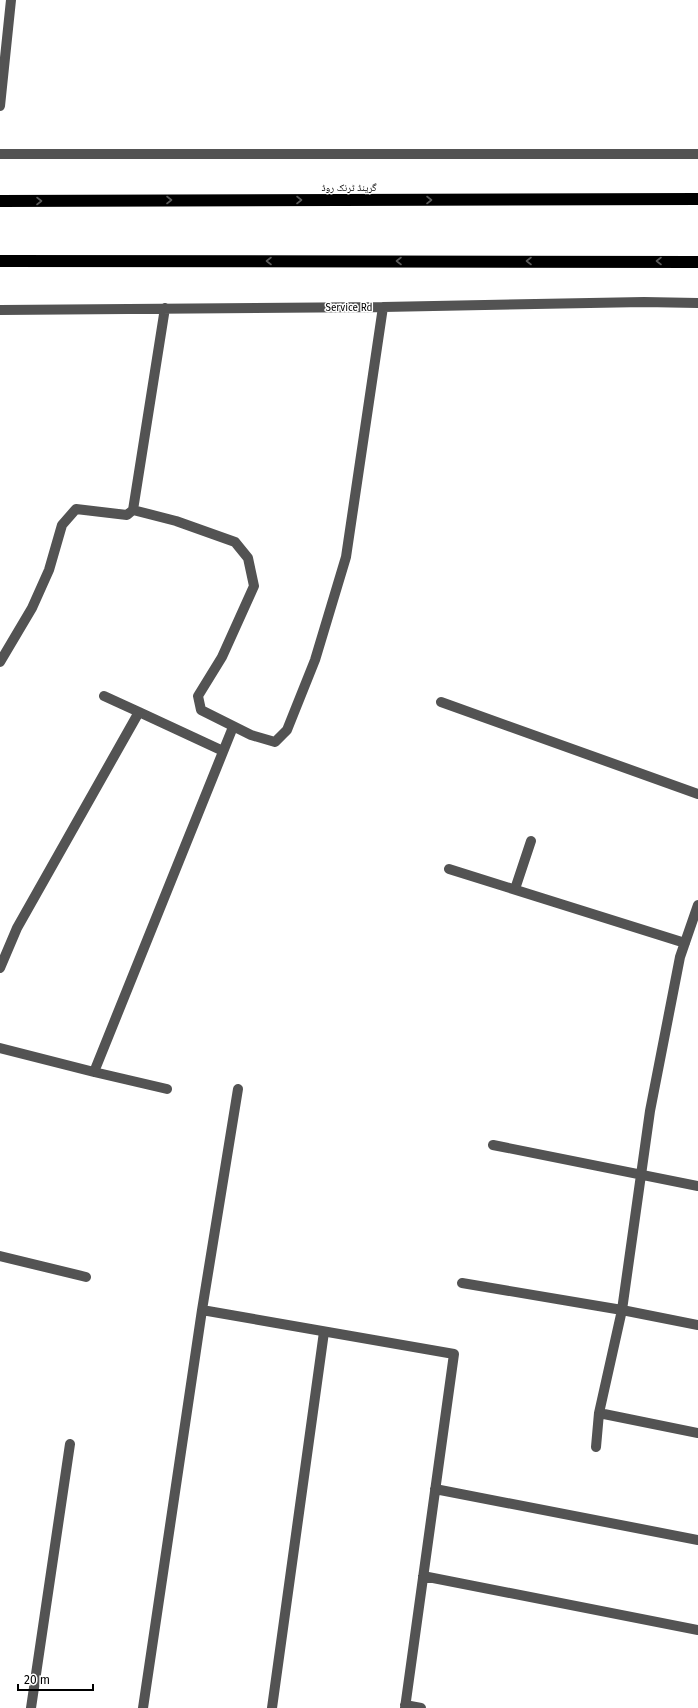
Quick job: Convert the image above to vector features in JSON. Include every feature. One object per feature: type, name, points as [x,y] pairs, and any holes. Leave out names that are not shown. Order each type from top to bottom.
[{"type":"highway","name":"گرینڈ ٹرنک روڈ","points":[[0,201],[698,199]]},
{"type":"highway","points":[[0,261],[698,262]]},
{"type":"street","points":[[0,106],[11,0]]},
{"type":"street","points":[[0,154],[698,154]]},
{"type":"street","name":"Service Rd","points":[[0,310],[698,303]]},
{"type":"street","points":[[133,510],[176,521],[235,542],[248,558],[254,586],[222,657],[198,696],[201,710],[251,735],[275,742],[287,730],[315,660],[346,557],[383,307]]},
{"type":"street","points":[[0,662],[32,608],[49,570],[62,525],[76,509],[127,515],[133,510],[165,308]]},
{"type":"street","points":[[104,696],[223,751]]},
{"type":"street","points":[[441,702],[698,794]]},
{"type":"street","points":[[0,968],[17,928],[139,712]]},
{"type":"street","points":[[94,1072],[233,726]]},
{"type":"street","points":[[515,889],[531,841]]},
{"type":"street","points":[[449,869],[685,943]]},
{"type":"street","points":[[596,1447],[599,1413],[622,1310],[652,1103],[680,957],[698,905]]},
{"type":"street","points":[[0,1048],[167,1089]]},
{"type":"street","points":[[143,1708],[202,1310],[238,1089]]},
{"type":"street","points":[[492,1144],[698,1186]]},
{"type":"street","points":[[0,1256],[86,1277]]},
{"type":"street","points":[[462,1283],[622,1310],[698,1325]]},
{"type":"street","points":[[202,1310],[454,1354],[405,1707],[421,1708]]},
{"type":"street","points":[[272,1708],[324,1332]]},
{"type":"street","points":[[599,1413],[698,1433]]},
{"type":"street","points":[[31,1708],[70,1444]]},
{"type":"street","points":[[435,1489],[698,1540]]},
{"type":"street","points":[[423,1576],[698,1630]]}]
